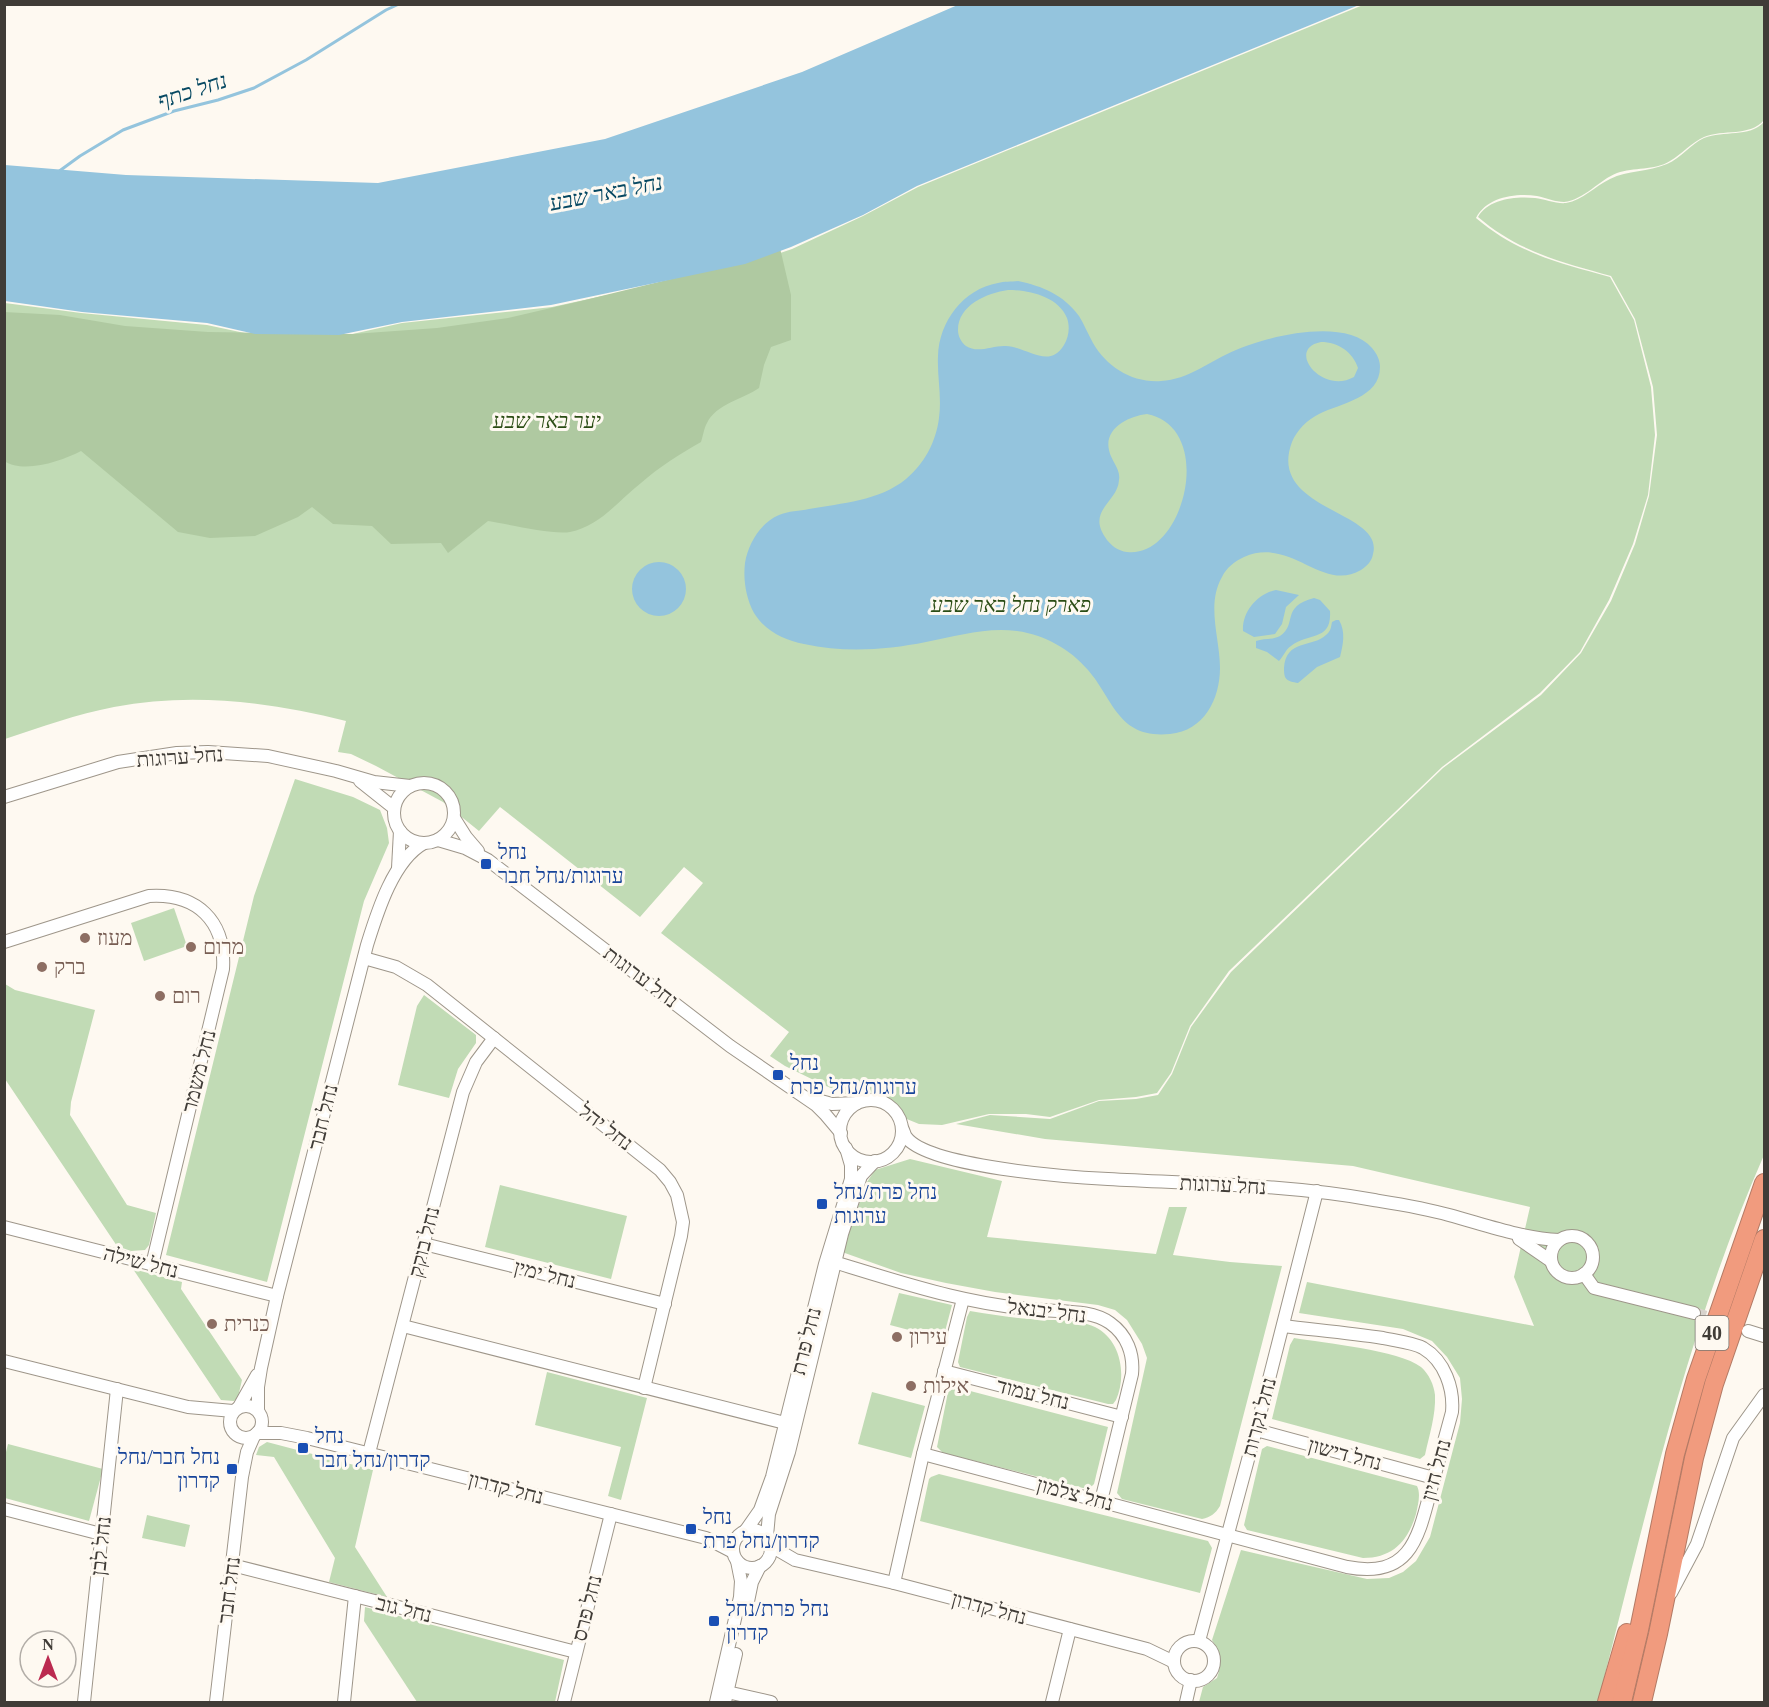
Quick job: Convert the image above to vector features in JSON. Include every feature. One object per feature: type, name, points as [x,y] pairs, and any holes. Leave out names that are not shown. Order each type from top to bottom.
[{"type":"highway","name":"40","points":[[1622,1702],[1668,1486],[1696,1379],[1764,1183]]},
{"type":"highway","name":"40","points":[[1642,1702],[1694,1458],[1714,1384],[1764,1239]]},
{"type":"highway","points":[[1654,1702],[1694,1458]]},
{"type":"highway","points":[[1607,1702],[1668,1486]]},
{"type":"street","name":"נחל ערוגות","points":[[4,797],[97,768],[145,757],[177,753],[238,753],[268,756],[357,778],[410,786]]},
{"type":"street","name":"נחל ערוגות","points":[[357,778],[394,808]]},
{"type":"street","points":[[424,783],[442,788],[451,799],[454,818],[449,831],[438,840],[424,843],[410,840],[400,831],[395,822],[394,808],[400,795],[410,786],[424,783]]},
{"type":"street","name":"נחל ערוגות","points":[[454,818],[466,837],[488,860],[730,1046],[825,1114],[841,1133]]},
{"type":"street","name":"נחל חבר","points":[[398,869],[400,831]]},
{"type":"street","name":"נחל ערוגות","points":[[438,840],[465,848],[488,860]]},
{"type":"street","name":"נחל חבר","points":[[260,1414],[258,1387],[277,1296],[364,958],[377,916],[398,869],[414,850],[424,843]]},
{"type":"street","name":"נחל משמר","points":[[4,942],[149,896],[170,896],[191,902],[216,927],[222,948],[223,969],[152,1265]]},
{"type":"street","name":"נחל יהל","points":[[364,958],[389,964],[414,977],[660,1170],[670,1182],[681,1209],[681,1236],[644,1388]]},
{"type":"street","name":"נחל בוקק","points":[[369,1453],[465,1085],[476,1062],[494,1038]]},
{"type":"street","name":"נחל ערוגות","points":[[795,1092],[832,1104],[858,1103]]},
{"type":"street","points":[[876,1100],[886,1104],[897,1114],[902,1128],[902,1138],[895,1151],[886,1158],[875,1161],[861,1160],[846,1148],[841,1133],[841,1126],[847,1112],[858,1103],[876,1100]]},
{"type":"street","name":"נחל ערוגות","points":[[902,1128],[906,1137],[933,1152],[980,1165],[1044,1174],[1317,1191],[1408,1206],[1510,1234],[1559,1240]]},
{"type":"street","name":"נחל פרת","points":[[742,1532],[756,1518],[764,1501],[826,1257],[851,1179],[851,1165],[846,1148]]},
{"type":"street","name":"נחל ערוגות","points":[[895,1151],[933,1152]]},
{"type":"street","name":"נחל פרת","points":[[769,1541],[769,1514],[789,1452],[834,1262],[858,1186],[865,1170],[875,1161]]},
{"type":"street","name":"נחל נקרות","points":[[1199,1641],[1317,1191]]},
{"type":"street","name":"נחל שילה","points":[[4,1227],[277,1296]]},
{"type":"street","name":"נחל ערוגות","points":[[1510,1234],[1551,1261]]},
{"type":"street","points":[[1575,1236],[1589,1245],[1593,1261],[1589,1270],[1575,1278],[1565,1277],[1557,1272],[1551,1261],[1552,1251],[1559,1240],[1575,1236]]},
{"type":"street","name":"נחל ימין","points":[[424,1244],[665,1304]]},
{"type":"street","name":"נחל יבנאל","points":[[834,1262],[904,1284],[963,1299],[1011,1307],[1089,1314],[1109,1322],[1119,1330],[1129,1347],[1133,1366],[1101,1501]]},
{"type":"street","points":[[1584,1274],[1594,1288],[1694,1313]]},
{"type":"street","points":[[894,1583],[923,1454],[963,1299]]},
{"type":"street","points":[[403,1326],[785,1423]]},
{"type":"street","name":"נחל חיון","points":[[1228,1534],[1363,1570],[1380,1569],[1400,1559],[1415,1542],[1421,1528],[1452,1405],[1447,1378],[1434,1357],[1425,1349],[1413,1344],[1363,1335],[1283,1326]]},
{"type":"street","points":[[1748,1331],[1764,1336]]},
{"type":"street","points":[[4,1361],[188,1407],[236,1409],[251,1406],[260,1414],[262,1426],[256,1434],[246,1438],[188,1407]]},
{"type":"street","name":"נחל חבר","points":[[236,1409],[261,1368]]},
{"type":"street","name":"נחל עמוד","points":[[944,1371],[1122,1417]]},
{"type":"street","name":"נחל לבן","points":[[84,1702],[117,1389]]},
{"type":"street","points":[[1658,1634],[1672,1591],[1697,1544],[1734,1438],[1764,1395]]},
{"type":"street","points":[[232,1430],[230,1418],[236,1409]]},
{"type":"street","name":"נחל קדרון","points":[[260,1414],[307,1438]]},
{"type":"street","name":"נחל חבר","points":[[232,1430],[242,1477]]},
{"type":"street","name":"נחל דישון","points":[[1256,1430],[1434,1478]]},
{"type":"street","name":"נחל קדרון","points":[[256,1434],[281,1433],[307,1438],[706,1538],[722,1544],[735,1556]]},
{"type":"street","name":"נחל חבר","points":[[216,1702],[242,1477],[247,1452],[256,1434]]},
{"type":"street","name":"נחל צלמון","points":[[923,1454],[1228,1534]]},
{"type":"street","points":[[4,1509],[101,1534]]},
{"type":"street","name":"נחל פרס","points":[[564,1702],[611,1514]]},
{"type":"street","points":[[716,1702],[740,1597],[741,1581],[733,1544],[742,1532],[758,1530],[769,1541],[771,1554],[752,1582],[726,1697],[771,1702]]},
{"type":"street","name":"נחל קדרון","points":[[706,1538],[718,1539],[742,1532]]},
{"type":"street","name":"נחל קדרון","points":[[769,1541],[795,1560]]},
{"type":"street","points":[[735,1556],[748,1568],[763,1565]]},
{"type":"street","name":"נחל קדרון","points":[[763,1565],[795,1560],[894,1583],[1147,1649],[1159,1651],[1178,1649]]},
{"type":"street","name":"נחל גוב","points":[[232,1565],[576,1652]]},
{"type":"street","points":[[344,1702],[355,1596]]},
{"type":"street","points":[[1052,1702],[1070,1629]]},
{"type":"street","points":[[1199,1641],[1210,1649],[1214,1657],[1214,1666],[1205,1677],[1191,1680],[1179,1674],[1174,1662],[1178,1649],[1187,1642],[1199,1641]]},
{"type":"street","name":"נחל קדרון","points":[[1147,1649],[1174,1662]]},
{"type":"street","points":[[1186,1702],[1191,1680]]},
{"type":"green space","name":"פארק נחל באר שבע","points":[[1363,5],[1764,5],[1764,120],[1744,131],[1704,137],[1664,164],[1617,173],[1578,198],[1561,202],[1529,195],[1511,196],[1487,205],[1476,218],[1491,230],[1523,248],[1556,261],[1610,277],[1634,320],[1651,387],[1655,435],[1648,495],[1633,544],[1609,600],[1580,652],[1540,693],[1442,767],[1229,971],[1190,1026],[1171,1073],[1157,1093],[1099,1100],[1050,1117],[1026,1114],[989,1114],[942,1125],[919,1124],[826,1086],[770,1056],[789,1032],[661,933],[703,883],[684,867],[640,917],[500,807],[479,831],[443,802],[351,754],[338,752],[346,721],[260,704],[172,700],[100,710],[5,739],[5,303],[207,325],[254,335],[339,337],[402,323],[552,307],[745,265],[792,249],[918,187]]},
{"type":"green space","points":[[1764,122],[1764,1155],[1712,1288],[1690,1356],[1651,1494],[1598,1702],[1199,1702],[1203,1687],[1217,1678],[1219,1673],[1219,1654],[1212,1640],[1241,1550],[1367,1579],[1389,1578],[1403,1572],[1416,1561],[1430,1537],[1460,1423],[1462,1399],[1460,1378],[1447,1357],[1432,1341],[1403,1329],[1299,1313],[1307,1282],[1534,1326],[1514,1277],[1530,1207],[1353,1166],[1045,1139],[956,1124],[990,1115],[1050,1119],[1099,1101],[1158,1095],[1172,1074],[1191,1027],[1231,972],[1443,768],[1541,695],[1581,653],[1611,601],[1635,544],[1649,496],[1657,435],[1653,387],[1635,319],[1611,276],[1525,247],[1493,229],[1478,217],[1488,206],[1511,198],[1535,198],[1566,203],[1617,176],[1667,164],[1704,138],[1744,132]]},
{"type":"green space","name":"יער באר שבע","points":[[780,248],[791,295],[791,340],[771,347],[759,388],[717,411],[706,425],[701,442],[655,472],[600,519],[581,529],[562,533],[488,521],[448,553],[441,543],[391,544],[372,526],[333,524],[312,507],[298,517],[255,536],[210,538],[178,532],[81,451],[43,465],[12,465],[4,461],[4,312],[60,315],[125,326],[208,332],[353,334],[437,328],[508,318],[581,301],[724,266]]},
{"type":"green space","points":[[295,779],[353,797],[380,810],[387,828],[389,843],[364,901],[267,1282],[166,1255],[254,896]]},
{"type":"green space","points":[[174,908],[187,946],[144,961],[131,923]]},
{"type":"green space","points":[[5,984],[15,990],[95,1010],[71,1102],[70,1115],[127,1205],[156,1213],[149,1245],[145,1250],[131,1251],[117,1246],[5,1079]]},
{"type":"green space","points":[[424,995],[476,1035],[476,1043],[458,1069],[449,1098],[398,1085],[417,1006]]},
{"type":"green space","points":[[910,1159],[1002,1181],[987,1237],[1156,1254],[1169,1207],[1187,1207],[1173,1255],[1282,1266],[1220,1506],[1214,1513],[1202,1519],[1122,1499],[1117,1493],[1147,1358],[1142,1344],[1127,1320],[1115,1310],[1098,1305],[995,1292],[946,1283],[901,1273],[842,1252],[867,1182],[875,1170]]},
{"type":"green space","points":[[500,1185],[627,1216],[611,1279],[485,1247]]},
{"type":"green space","points":[[133,1269],[182,1282],[181,1289],[242,1380],[238,1397],[234,1401],[221,1400]]},
{"type":"green space","points":[[899,1293],[952,1305],[943,1339],[890,1325]]},
{"type":"green space","points":[[970,1311],[1015,1318],[1071,1321],[1095,1327],[1111,1340],[1119,1359],[1121,1380],[1116,1400],[1113,1404],[1108,1404],[960,1367],[958,1362]]},
{"type":"green space","points":[[1294,1338],[1379,1352],[1410,1361],[1421,1367],[1431,1380],[1435,1395],[1433,1418],[1425,1455],[1420,1459],[1272,1419],[1290,1345]]},
{"type":"green space","points":[[547,1372],[647,1398],[621,1500],[608,1496],[621,1447],[535,1425]]},
{"type":"green space","points":[[955,1387],[1108,1427],[1094,1484],[1083,1488],[943,1453],[937,1447],[948,1392]]},
{"type":"green space","points":[[872,1392],[925,1406],[911,1458],[858,1444]]},
{"type":"green space","points":[[267,1442],[373,1470],[355,1547],[387,1597],[329,1582],[335,1558],[274,1457],[256,1455],[259,1447]]},
{"type":"green space","points":[[8,1444],[103,1469],[89,1521],[5,1498],[5,1456]]},
{"type":"green space","points":[[1267,1446],[1417,1486],[1419,1492],[1416,1514],[1404,1540],[1383,1555],[1363,1558],[1247,1530],[1244,1525],[1262,1449]]},
{"type":"green space","points":[[939,1474],[1208,1541],[1212,1548],[1200,1593],[920,1521],[929,1479]]},
{"type":"green space","points":[[147,1515],[190,1525],[185,1547],[142,1538]]},
{"type":"green space","points":[[365,1607],[564,1660],[555,1702],[417,1702],[364,1621]]},
{"type":"water","name":"נחל באר שבע","points":[[960,4],[1359,5],[917,186],[863,215],[791,247],[745,264],[551,305],[402,322],[339,335],[255,334],[207,323],[82,312],[5,301],[5,165],[126,175],[378,183],[605,139],[802,72]]},
{"type":"water","points":[[1018,281],[1044,289],[1067,302],[1079,316],[1093,343],[1105,359],[1121,372],[1140,379],[1171,380],[1250,345],[1267,339],[1306,332],[1344,333],[1360,339],[1372,348],[1379,359],[1380,367],[1374,386],[1358,398],[1319,414],[1300,429],[1292,442],[1289,465],[1295,482],[1309,496],[1346,517],[1362,528],[1372,539],[1372,559],[1361,570],[1347,575],[1333,575],[1277,553],[1261,552],[1244,557],[1231,565],[1222,577],[1215,599],[1220,668],[1217,691],[1208,712],[1192,727],[1182,732],[1153,734],[1128,724],[1081,662],[1065,649],[1037,636],[1017,631],[994,630],[881,649],[835,649],[797,642],[776,634],[758,619],[749,601],[744,576],[745,563],[752,542],[766,523],[786,513],[872,497],[906,479],[918,467],[932,444],[939,418],[939,343],[948,320],[955,309],[974,292],[1000,282]],"holes":[[[1008,290],[1042,296],[1050,299],[1063,310],[1068,321],[1068,332],[1064,345],[1058,352],[1045,357],[1014,347],[975,349],[963,343],[958,332],[959,321],[968,307],[983,297]],[[1327,342],[1344,349],[1356,362],[1358,368],[1354,377],[1342,381],[1320,376],[1307,361],[1306,353],[1311,346]],[[1147,414],[1169,424],[1181,442],[1186,466],[1185,491],[1177,515],[1164,535],[1147,549],[1127,552],[1109,543],[1100,528],[1099,520],[1119,480],[1119,472],[1109,450],[1110,435],[1119,424],[1133,417]]]},
{"type":"water","points":[[654,562],[664,562],[674,566],[682,574],[686,589],[682,604],[674,612],[664,616],[654,616],[644,612],[636,604],[632,594],[632,584],[636,574],[644,566]]},
{"type":"water","points":[[1276,590],[1299,595],[1286,607],[1282,624],[1275,634],[1254,637],[1243,631],[1245,617],[1252,605],[1263,595]]},
{"type":"water","points":[[1314,598],[1320,600],[1330,611],[1330,621],[1323,632],[1291,646],[1279,661],[1267,652],[1256,648],[1256,641],[1280,636],[1288,626],[1297,606]]},
{"type":"water","points":[[1339,620],[1343,634],[1340,657],[1317,667],[1298,683],[1288,680],[1285,677],[1284,668],[1289,652],[1326,635],[1332,622]]},
{"type":"waterway","name":"נחל כתף","points":[[58,172],[123,130],[174,111],[254,88],[306,60],[399,4]]},
{"type":"tunnel","points":[[1694,1313],[1721,1322]]},
{"type":"place","name":"נחל ערוגות/נחל חבר","points":[[486,864]]},
{"type":"place","name":"מעוז","points":[[85,938]]},
{"type":"place","name":"מרום","points":[[191,947]]},
{"type":"place","name":"ברק","points":[[42,967]]},
{"type":"place","name":"רום","points":[[160,996]]},
{"type":"place","name":"נחל ערוגות/נחל פרת","points":[[778,1075]]},
{"type":"place","name":"נחל פרת/נחל ערוגות","points":[[822,1204]]},
{"type":"place","name":"כנרית","points":[[212,1324]]},
{"type":"place","name":"עירון","points":[[897,1337]]},
{"type":"place","name":"אילות","points":[[911,1386]]},
{"type":"place","name":"נחל קדרון/נחל חבר","points":[[303,1448]]},
{"type":"place","name":"נחל חבר/נחל קדרון","points":[[232,1469]]},
{"type":"place","name":"נחל קדרון/נחל פרת","points":[[691,1529]]},
{"type":"place","name":"נחל פרת/נחל קדרון","points":[[714,1621]]}]
